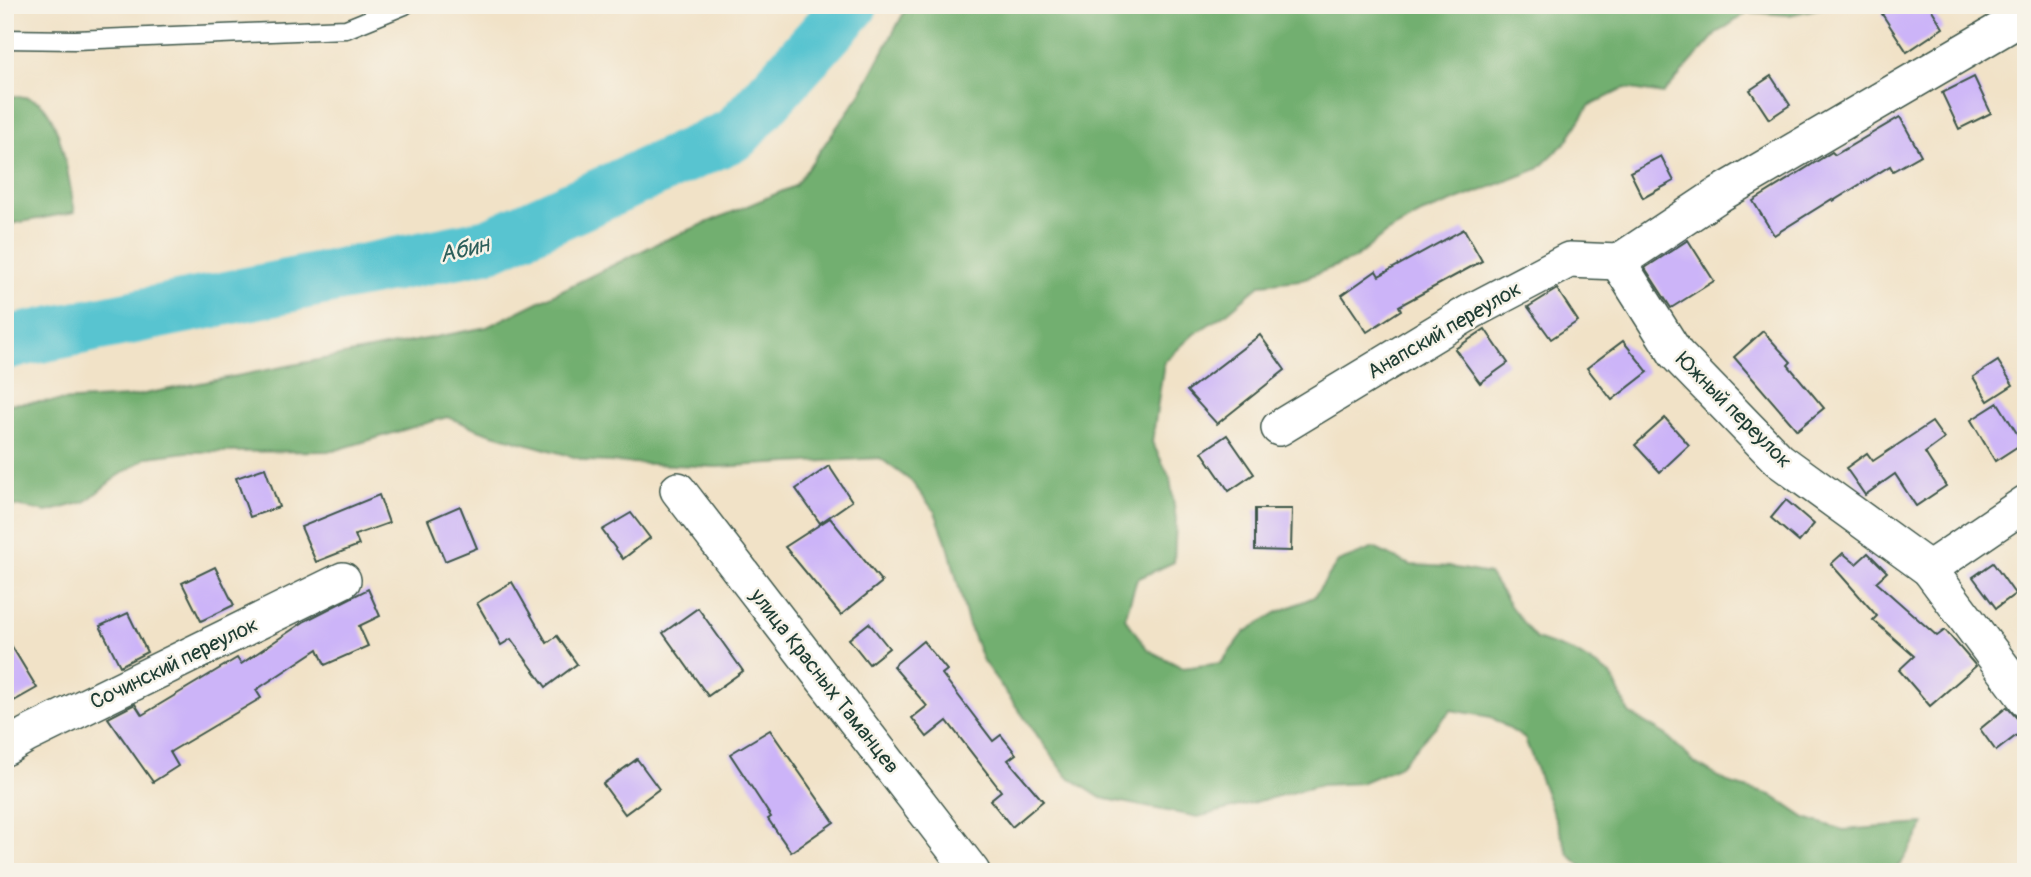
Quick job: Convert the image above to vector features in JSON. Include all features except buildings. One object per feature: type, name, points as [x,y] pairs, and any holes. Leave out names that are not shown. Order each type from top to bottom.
[{"type":"street","points":[[1618,262],[1720,194],[2026,15]]},
{"type":"street","name":"Анапский переулок","points":[[1279,428],[1472,311],[1569,260],[1618,262]]},
{"type":"street","name":"Южный переулок","points":[[1618,262],[1676,354],[1779,460],[1930,569],[2026,699]]},
{"type":"street","name":"улица Красных Таманцев","points":[[678,490],[972,872]]},
{"type":"street","points":[[1930,569],[2026,503]]},
{"type":"street","name":"Сочинский переулок","points":[[5,748],[344,580]]},
{"type":"lane","points":[[5,39],[75,40],[346,29],[405,5]]},
{"type":"green space","points":[[908,5],[1834,5],[1789,15],[1748,12],[1716,34],[1663,94],[1625,88],[1589,106],[1567,141],[1538,169],[1421,214],[1386,233],[1354,259],[1300,280],[1261,284],[1228,312],[1194,334],[1164,362],[1152,442],[1170,478],[1176,520],[1174,562],[1137,579],[1125,618],[1148,650],[1183,668],[1221,663],[1245,632],[1276,613],[1314,597],[1338,562],[1374,548],[1410,565],[1450,567],[1489,574],[1536,639],[1576,653],[1611,675],[1629,713],[1666,735],[1695,763],[1731,784],[1771,795],[1805,818],[1843,830],[1925,824],[1902,862],[1893,872],[1727,872],[1716,864],[1690,872],[1589,872],[1569,855],[1525,739],[1491,717],[1451,710],[1398,767],[1361,783],[1321,785],[1198,817],[1101,798],[1067,776],[983,661],[968,623],[949,549],[935,512],[911,481],[880,458],[717,467],[588,461],[486,432],[447,417],[333,451],[187,452],[148,457],[85,502],[47,512],[5,504],[5,404],[129,397],[487,327],[658,243],[795,186],[861,93]]},
{"type":"green space","points":[[5,96],[33,99],[48,113],[64,154],[75,212],[5,225]]},
{"type":"waterway","name":"Абин","points":[[5,343],[489,245],[735,134],[851,5]]}]
